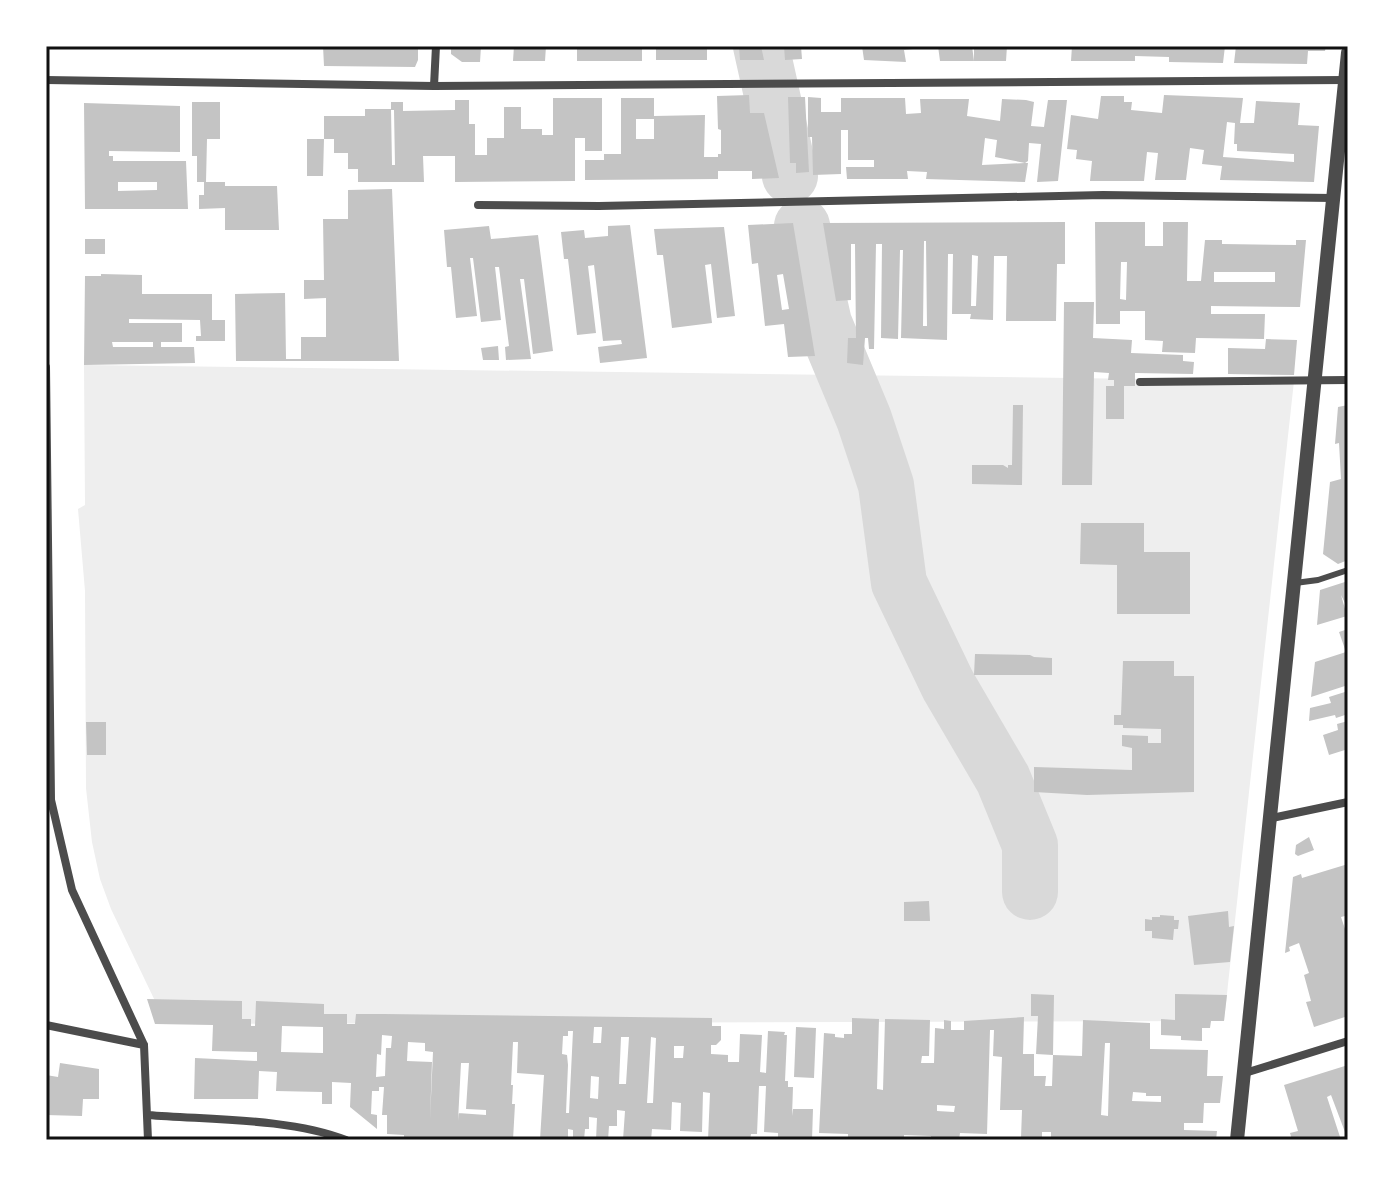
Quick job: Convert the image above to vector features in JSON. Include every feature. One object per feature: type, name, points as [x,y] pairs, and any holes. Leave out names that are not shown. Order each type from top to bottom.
[{"type":"street","points":[[434,86],[436,46]]},
{"type":"street","points":[[1237,1140],[1348,53]]},
{"type":"street","points":[[46,80],[434,86],[1345,80]]},
{"type":"street","points":[[478,205],[599,206],[1103,195],[1335,198]]},
{"type":"street","points":[[46,367],[51,800],[72,890],[144,1045],[148,1140]]},
{"type":"street","points":[[1140,382],[1348,380]]},
{"type":"street","points":[[1272,818],[1348,802]]},
{"type":"street","points":[[46,1025],[144,1045]]},
{"type":"street","points":[[1245,1073],[1348,1041]]},
{"type":"street","points":[[148,1115],[283,1126],[329,1133],[346,1140]]},
{"type":"lane","points":[[1295,583],[1318,580],[1348,570]]},
{"type":"shaded area","points":[[84,365],[1294,381],[1224,1021],[177,1024],[156,1003],[111,909],[92,842],[86,788],[85,591],[78,509],[85,505]]},
{"type":"building","points":[[323,46],[418,46],[418,60],[415,67],[324,66]]},
{"type":"building","points":[[451,46],[481,46],[480,62],[462,62],[451,54]]},
{"type":"building","points":[[514,46],[546,46],[545,61],[513,61]]},
{"type":"building","points":[[577,46],[642,46],[642,61],[577,61]]},
{"type":"building","points":[[707,46],[707,60],[656,60],[656,48]]},
{"type":"building","points":[[739,46],[761,46],[764,60],[740,60]]},
{"type":"building","points":[[784,46],[801,46],[802,59],[785,60]]},
{"type":"building","points":[[862,46],[922,48],[904,50],[906,62],[864,60]]},
{"type":"building","points":[[938,46],[972,46],[974,61],[940,61]]},
{"type":"building","points":[[974,46],[1007,46],[1006,61],[974,61]]},
{"type":"building","points":[[1072,46],[1225,46],[1223,63],[1169,62],[1169,57],[1135,56],[1135,61],[1071,61]]},
{"type":"building","points":[[1236,46],[1326,46],[1325,51],[1308,51],[1307,64],[1234,63]]},
{"type":"building","points":[[749,95],[750,113],[764,113],[779,178],[752,179],[752,171],[718,171],[718,179],[585,180],[585,160],[604,160],[604,154],[621,154],[621,98],[654,98],[654,116],[705,115],[704,157],[718,157],[721,154],[721,130],[718,129],[717,96]],"holes":[[[636,119],[654,119],[654,139],[636,139]]]},
{"type":"building","points":[[1164,95],[1243,98],[1240,123],[1254,123],[1256,101],[1300,103],[1298,125],[1319,126],[1314,182],[1220,180],[1222,166],[1202,164],[1204,150],[1190,148],[1186,180],[1155,180],[1158,153],[1147,152],[1144,181],[1090,181],[1092,161],[1076,159],[1077,150],[1067,149],[1071,115],[1098,119],[1101,96],[1124,96],[1124,102],[1132,102],[1131,110],[1162,113]],"holes":[[[1227,122],[1235,123],[1234,144],[1237,144],[1237,151],[1294,154],[1294,162],[1223,157]]]},
{"type":"building","points":[[788,97],[805,97],[809,172],[796,173],[796,163],[790,163]]},
{"type":"building","points":[[808,97],[821,98],[821,112],[841,112],[841,98],[905,98],[906,114],[921,113],[920,99],[969,99],[967,116],[1000,121],[1002,99],[1026,100],[1034,102],[1031,126],[1044,127],[1048,100],[1067,100],[1058,181],[1037,182],[1041,144],[1029,143],[1025,182],[926,179],[927,172],[907,171],[908,179],[847,179],[846,167],[874,167],[874,160],[848,160],[848,130],[841,130],[841,174],[813,175],[812,137],[808,137]],"holes":[[[985,138],[997,140],[995,157],[1025,163],[982,165]]]},
{"type":"building","points":[[553,98],[602,98],[602,151],[585,151],[585,138],[575,138],[575,181],[455,182],[455,156],[423,156],[424,182],[358,182],[358,169],[348,169],[348,153],[334,153],[334,139],[324,139],[324,116],[365,116],[365,109],[391,109],[391,102],[403,102],[403,111],[455,110],[455,100],[469,100],[469,124],[475,124],[475,155],[487,155],[487,138],[504,138],[504,107],[521,107],[521,129],[542,129],[542,135],[553,135]],"holes":[[[391,110],[394,110],[395,165],[392,165]]]},
{"type":"building","points":[[192,102],[220,102],[220,139],[207,139],[206,182],[225,182],[225,186],[277,186],[279,230],[225,230],[225,208],[199,209],[199,195],[204,195],[204,182],[197,182],[197,156],[192,156]]},
{"type":"building","points":[[84,103],[180,106],[180,152],[109,151],[109,156],[113,156],[113,161],[186,161],[188,209],[85,209]],"holes":[[[118,182],[157,182],[157,190],[118,191]]]},
{"type":"building","points":[[307,139],[324,139],[323,176],[307,176]]},
{"type":"building","points":[[392,189],[399,361],[236,361],[235,294],[285,293],[286,359],[301,359],[301,337],[326,337],[326,298],[304,299],[304,280],[324,280],[323,219],[348,219],[348,190]]},
{"type":"building","points":[[1065,222],[1065,264],[1057,264],[1056,321],[1006,321],[1007,256],[994,256],[993,320],[970,319],[971,314],[952,314],[953,254],[948,254],[947,340],[901,338],[903,250],[900,250],[898,339],[881,338],[882,244],[876,244],[874,349],[869,349],[868,338],[865,338],[863,365],[847,363],[848,338],[856,338],[855,244],[851,244],[851,300],[836,301],[823,223]],"holes":[[[926,241],[927,326],[923,326]],[[972,255],[978,256],[976,306],[971,306]]]},
{"type":"building","points":[[1095,222],[1145,222],[1145,246],[1163,246],[1163,222],[1188,222],[1187,281],[1201,281],[1205,240],[1222,240],[1222,244],[1296,245],[1296,240],[1306,240],[1300,307],[1211,306],[1211,314],[1265,314],[1264,339],[1196,338],[1195,353],[1162,352],[1163,341],[1145,340],[1145,311],[1120,311],[1120,324],[1096,324]],"holes":[[[1121,262],[1127,262],[1126,300],[1120,299]],[[1214,272],[1275,272],[1275,282],[1214,282]]]},
{"type":"building","points":[[793,223],[815,356],[788,357],[784,324],[765,326],[758,263],[752,264],[748,225]],"holes":[[[783,274],[789,309],[782,310],[777,275]]]},
{"type":"building","points":[[630,225],[647,358],[600,363],[598,347],[622,344],[621,340],[603,341],[594,265],[588,266],[596,333],[577,335],[568,259],[564,259],[561,232],[584,230],[585,238],[608,236],[608,226]]},
{"type":"building","points":[[489,226],[491,239],[538,235],[553,351],[533,354],[524,279],[520,279],[531,359],[506,360],[505,347],[509,346],[499,267],[495,267],[501,320],[481,322],[473,258],[470,258],[477,316],[456,318],[444,230]]},
{"type":"building","points":[[724,227],[735,316],[717,318],[711,264],[705,265],[712,323],[672,328],[663,255],[657,255],[654,229]]},
{"type":"building","points":[[85,239],[105,239],[105,254],[85,254]]},
{"type":"building","points":[[142,275],[142,294],[212,294],[212,320],[225,320],[225,341],[196,341],[196,336],[201,336],[200,320],[129,319],[129,323],[182,323],[182,342],[161,342],[161,347],[194,347],[195,363],[84,365],[85,276]],"holes":[[[112,342],[153,342],[153,347],[113,347]]]},
{"type":"building","points":[[1064,302],[1094,302],[1093,338],[1132,340],[1131,353],[1183,355],[1183,361],[1194,362],[1193,374],[1135,373],[1135,386],[1124,386],[1124,419],[1106,419],[1106,386],[1114,386],[1114,380],[1108,380],[1109,373],[1094,372],[1092,485],[1062,485]]},
{"type":"building","points":[[1266,339],[1297,340],[1294,375],[1228,374],[1228,348],[1265,349]]},
{"type":"building","points":[[498,346],[499,360],[483,360],[481,348]]},
{"type":"building","points":[[1013,405],[1023,405],[1022,485],[972,484],[972,465],[1003,465],[1008,468],[1012,465]]},
{"type":"building","points":[[1348,405],[1348,560],[1338,564],[1323,554],[1330,482],[1341,479],[1339,443],[1335,444],[1338,407]]},
{"type":"building","points":[[1081,523],[1144,523],[1144,552],[1190,552],[1190,614],[1117,614],[1117,565],[1080,564]]},
{"type":"building","points":[[1348,581],[1348,609],[1341,595],[1347,616],[1317,625],[1320,590]]},
{"type":"building","points":[[1348,629],[1348,685],[1311,697],[1315,662],[1346,652],[1339,632]]},
{"type":"building","points":[[975,654],[1052,658],[1052,675],[974,675]]},
{"type":"building","points":[[1123,661],[1174,661],[1174,676],[1194,676],[1194,792],[1087,795],[1034,792],[1034,767],[1132,770],[1132,748],[1122,746],[1122,735],[1148,736],[1148,743],[1161,743],[1161,729],[1114,725],[1114,715],[1121,715]]},
{"type":"building","points":[[1348,691],[1348,714],[1309,721],[1310,708],[1331,703],[1329,697]]},
{"type":"building","points":[[1348,721],[1348,749],[1329,755],[1323,735],[1338,730],[1337,724]]},
{"type":"building","points":[[86,722],[106,722],[106,755],[87,755]]},
{"type":"building","points":[[1309,837],[1314,850],[1298,856],[1295,854],[1296,845]]},
{"type":"building","points":[[1348,864],[1348,924],[1345,916],[1341,917],[1348,938],[1348,1016],[1314,1027],[1306,1002],[1311,1001],[1304,975],[1309,973],[1299,943],[1289,947],[1290,951],[1285,953],[1293,877],[1301,874],[1302,878]]},
{"type":"building","points":[[929,901],[930,921],[904,921],[904,902]]},
{"type":"building","points":[[1228,911],[1229,927],[1234,926],[1230,962],[1194,965],[1188,916]]},
{"type":"building","points":[[1174,916],[1174,920],[1179,920],[1173,940],[1152,938],[1152,931],[1145,931],[1145,919],[1152,920],[1152,917]]},
{"type":"building","points":[[1031,994],[1054,995],[1053,1055],[1036,1054],[1038,1016],[1031,1016]]},
{"type":"building","points":[[1175,994],[1227,995],[1224,1021],[1211,1021],[1210,1028],[1202,1028],[1202,1041],[1161,1035],[1161,1019],[1175,1020]]},
{"type":"building","points":[[147,999],[242,1001],[242,1019],[251,1019],[251,1026],[255,1026],[256,1001],[324,1004],[324,1014],[347,1014],[347,1024],[355,1024],[356,1014],[712,1018],[712,1026],[721,1026],[721,1040],[711,1045],[711,1054],[728,1055],[728,1062],[739,1062],[740,1034],[762,1035],[760,1072],[766,1073],[768,1031],[785,1032],[785,1081],[788,1081],[788,1087],[793,1087],[792,1116],[793,1109],[813,1109],[812,1140],[778,1140],[778,1133],[764,1132],[766,1086],[759,1086],[757,1134],[751,1134],[750,1140],[708,1140],[710,1093],[703,1092],[702,1132],[680,1131],[681,1103],[672,1102],[671,1130],[652,1129],[651,1140],[623,1140],[625,1111],[617,1110],[617,1126],[609,1126],[608,1140],[596,1140],[597,1118],[589,1117],[589,1129],[585,1129],[584,1140],[573,1140],[573,1130],[568,1129],[568,1140],[540,1140],[544,1075],[517,1073],[518,1042],[513,1042],[513,1140],[404,1140],[404,1135],[387,1134],[387,1115],[382,1115],[384,1087],[372,1091],[371,1114],[377,1115],[377,1129],[350,1107],[351,1083],[332,1082],[332,1104],[322,1104],[322,1092],[276,1091],[277,1072],[259,1071],[258,1099],[194,1099],[195,1058],[257,1061],[257,1052],[212,1051],[213,1025],[155,1024]],"holes":[[[282,1026],[323,1027],[323,1053],[281,1052]],[[594,1027],[602,1027],[601,1043],[593,1043]],[[573,1031],[569,1113],[566,1113],[568,1065],[567,1055],[562,1054],[563,1036]],[[382,1035],[392,1036],[391,1048],[386,1048],[385,1076],[376,1077],[377,1054],[381,1055]],[[621,1037],[629,1037],[626,1084],[619,1084]],[[651,1037],[656,1038],[653,1103],[647,1103]],[[408,1042],[425,1043],[425,1051],[433,1052],[430,1120],[432,1062],[407,1061]],[[674,1046],[684,1046],[683,1058],[674,1058]],[[461,1063],[469,1063],[466,1109],[486,1110],[486,1115],[458,1113]],[[591,1076],[599,1077],[598,1099],[590,1098]]]},
{"type":"building","points":[[1024,1017],[1023,1054],[1034,1054],[1034,1076],[1046,1076],[1045,1086],[1052,1086],[1053,1055],[1082,1056],[1083,1020],[1150,1023],[1150,1049],[1208,1050],[1207,1076],[1223,1076],[1220,1103],[1204,1103],[1203,1123],[1184,1123],[1184,1130],[1217,1131],[1216,1140],[1051,1140],[1051,1132],[1042,1132],[1042,1138],[1021,1138],[1022,1110],[1000,1110],[1002,1057],[993,1056],[994,1030],[990,1030],[987,1134],[960,1133],[959,1140],[931,1140],[931,1136],[904,1135],[904,1140],[848,1140],[848,1134],[819,1133],[824,1033],[844,1038],[844,1034],[852,1034],[852,1018],[879,1019],[877,1089],[883,1090],[885,1019],[930,1020],[929,1056],[922,1056],[921,1063],[934,1063],[935,1028],[944,1029],[944,1020],[951,1021],[951,1030],[964,1030],[964,1021]],"holes":[[[1105,1043],[1110,1043],[1108,1116],[1101,1115]],[[1133,1092],[1161,1096],[1161,1102],[1132,1101]],[[937,1105],[955,1106],[954,1112],[937,1111]]]},
{"type":"building","points":[[796,1027],[816,1028],[814,1078],[794,1077]]},
{"type":"building","points":[[60,1063],[99,1069],[99,1099],[83,1099],[82,1116],[46,1115],[46,1075],[58,1077]]},
{"type":"building","points":[[1348,1065],[1348,1140],[1331,1095],[1327,1097],[1341,1140],[1292,1140],[1290,1133],[1298,1131],[1284,1085]]},
{"type":"waterway","points":[[761,46],[790,176]]},
{"type":"waterway","points":[[802,226],[824,323],[864,419],[886,485],[899,583],[948,685],[1003,779],[1030,845],[1030,892]]}]
